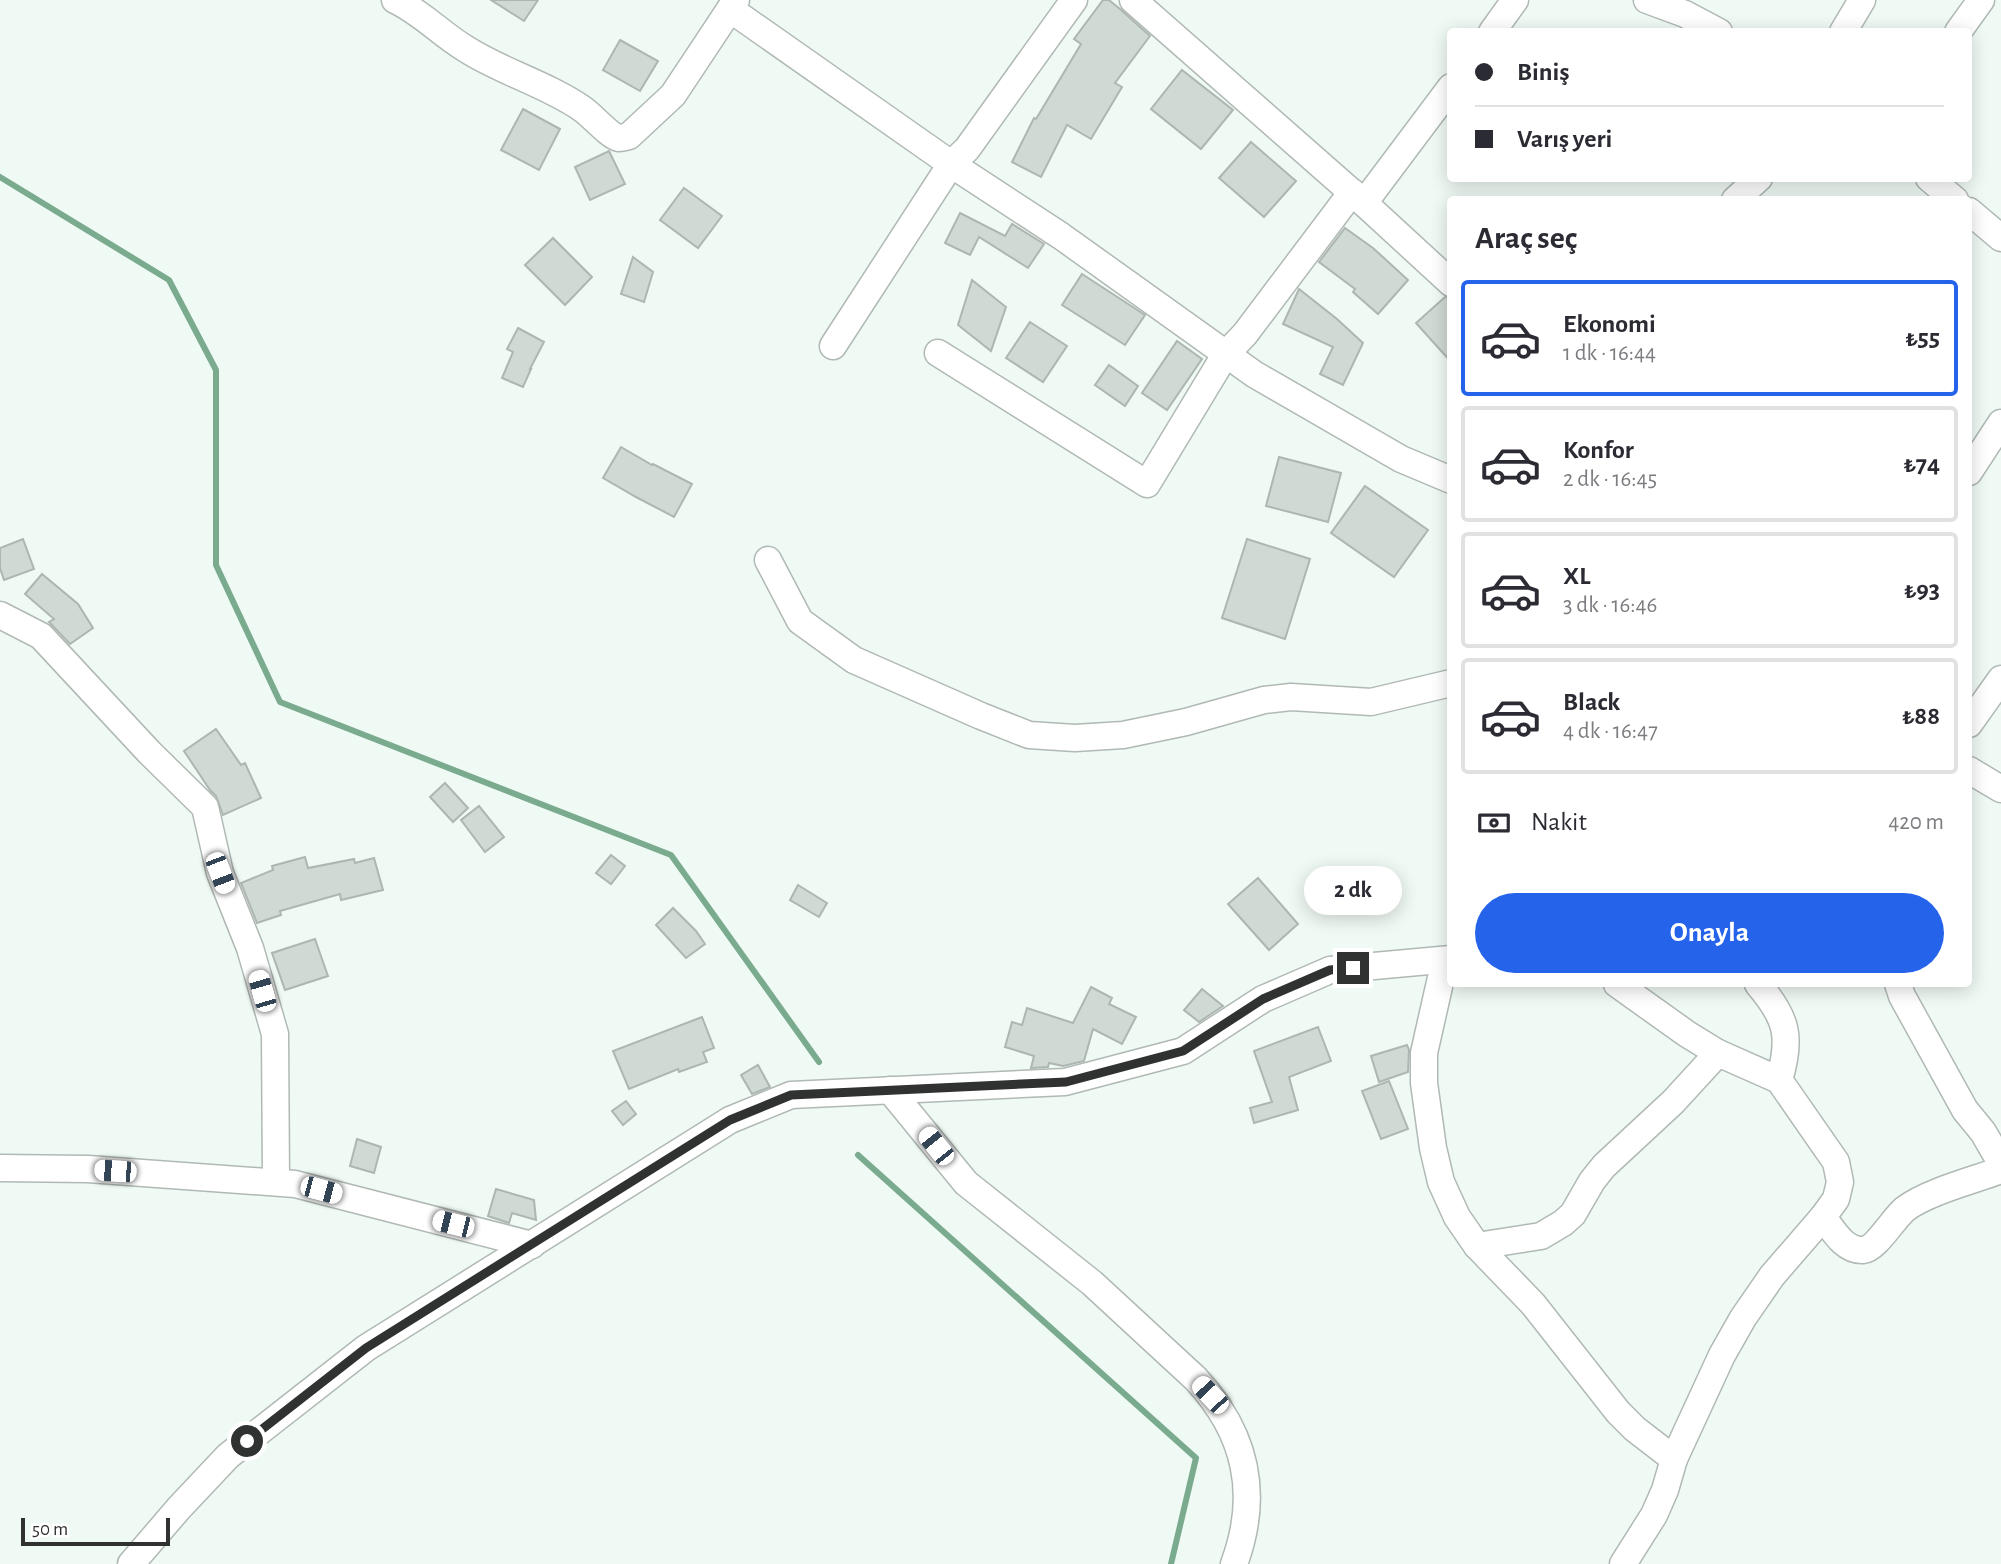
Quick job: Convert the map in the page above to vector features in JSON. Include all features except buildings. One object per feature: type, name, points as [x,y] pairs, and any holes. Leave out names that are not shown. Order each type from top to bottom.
[{"type":"street","points":[[395,0],[481,59],[573,102],[592,115],[616,138],[629,136],[673,95],[733,4],[951,164],[1061,236],[1225,355],[1401,459],[1447,478]]},
{"type":"street","points":[[833,346],[951,164],[967,149],[1074,0]]},
{"type":"street","points":[[1133,0],[1447,279]]},
{"type":"street","points":[[1495,28],[1515,0]]},
{"type":"street","points":[[1647,0],[1685,14],[1711,28]]},
{"type":"street","points":[[1845,28],[1862,0]]},
{"type":"street","points":[[1961,28],[1981,0]]},
{"type":"street","points":[[938,353],[1147,484],[1225,355],[1447,92]]},
{"type":"street","points":[[1739,196],[1755,182]]},
{"type":"street","points":[[1935,182],[1953,196]]},
{"type":"street","points":[[1972,467],[2001,423]]},
{"type":"street","points":[[768,560],[800,621],[854,660],[1029,735],[1075,738],[1123,735],[1186,722],[1264,700],[1292,697],[1371,702],[1447,683]]},
{"type":"street","points":[[0,615],[41,636],[149,752],[205,807],[220,873],[250,948],[275,1034],[276,1182]]},
{"type":"street","points":[[1972,720],[2001,679]]},
{"type":"street","points":[[1972,772],[2001,789]]},
{"type":"street","points":[[131,1564],[228,1456],[366,1348],[730,1120],[791,1095],[1066,1082],[1183,1051],[1263,999],[1330,970],[1447,959]]},
{"type":"street","points":[[1447,963],[1424,1053],[1424,1083],[1433,1149],[1441,1182],[1457,1217],[1477,1246],[1533,1304],[1618,1412],[1674,1459]]},
{"type":"street","points":[[1621,987],[1718,1053],[1779,1080],[1836,1162],[1840,1182],[1836,1199],[1772,1276],[1742,1318],[1674,1459],[1654,1515],[1623,1564]]},
{"type":"street","points":[[1760,987],[1778,1011],[1784,1027],[1787,1043],[1779,1080]]},
{"type":"street","points":[[1899,987],[1949,1083],[2001,1163]]},
{"type":"street","points":[[1477,1246],[1541,1236],[1563,1223],[1573,1214],[1604,1166],[1673,1102],[1718,1053]]},
{"type":"street","points":[[890,1090],[966,1183],[1092,1283],[1196,1379],[1217,1403],[1233,1431],[1246,1481],[1245,1529],[1234,1564]]},
{"type":"street","points":[[0,1168],[88,1169],[295,1184],[532,1245]]},
{"type":"street","points":[[1823,1217],[1845,1244],[1857,1250],[1868,1249],[1874,1246],[1892,1221],[1918,1201],[2001,1170]]},
{"type":"waterway","points":[[0,177],[169,280],[216,370],[216,565],[280,702],[671,855],[819,1062]]},
{"type":"waterway","points":[[858,1155],[1196,1458],[1171,1564]]},
{"type":"route","points":[[247,1441],[366,1348],[730,1120],[791,1095],[1066,1082],[1183,1051],[1263,999],[1330,970],[1353,968]]}]
